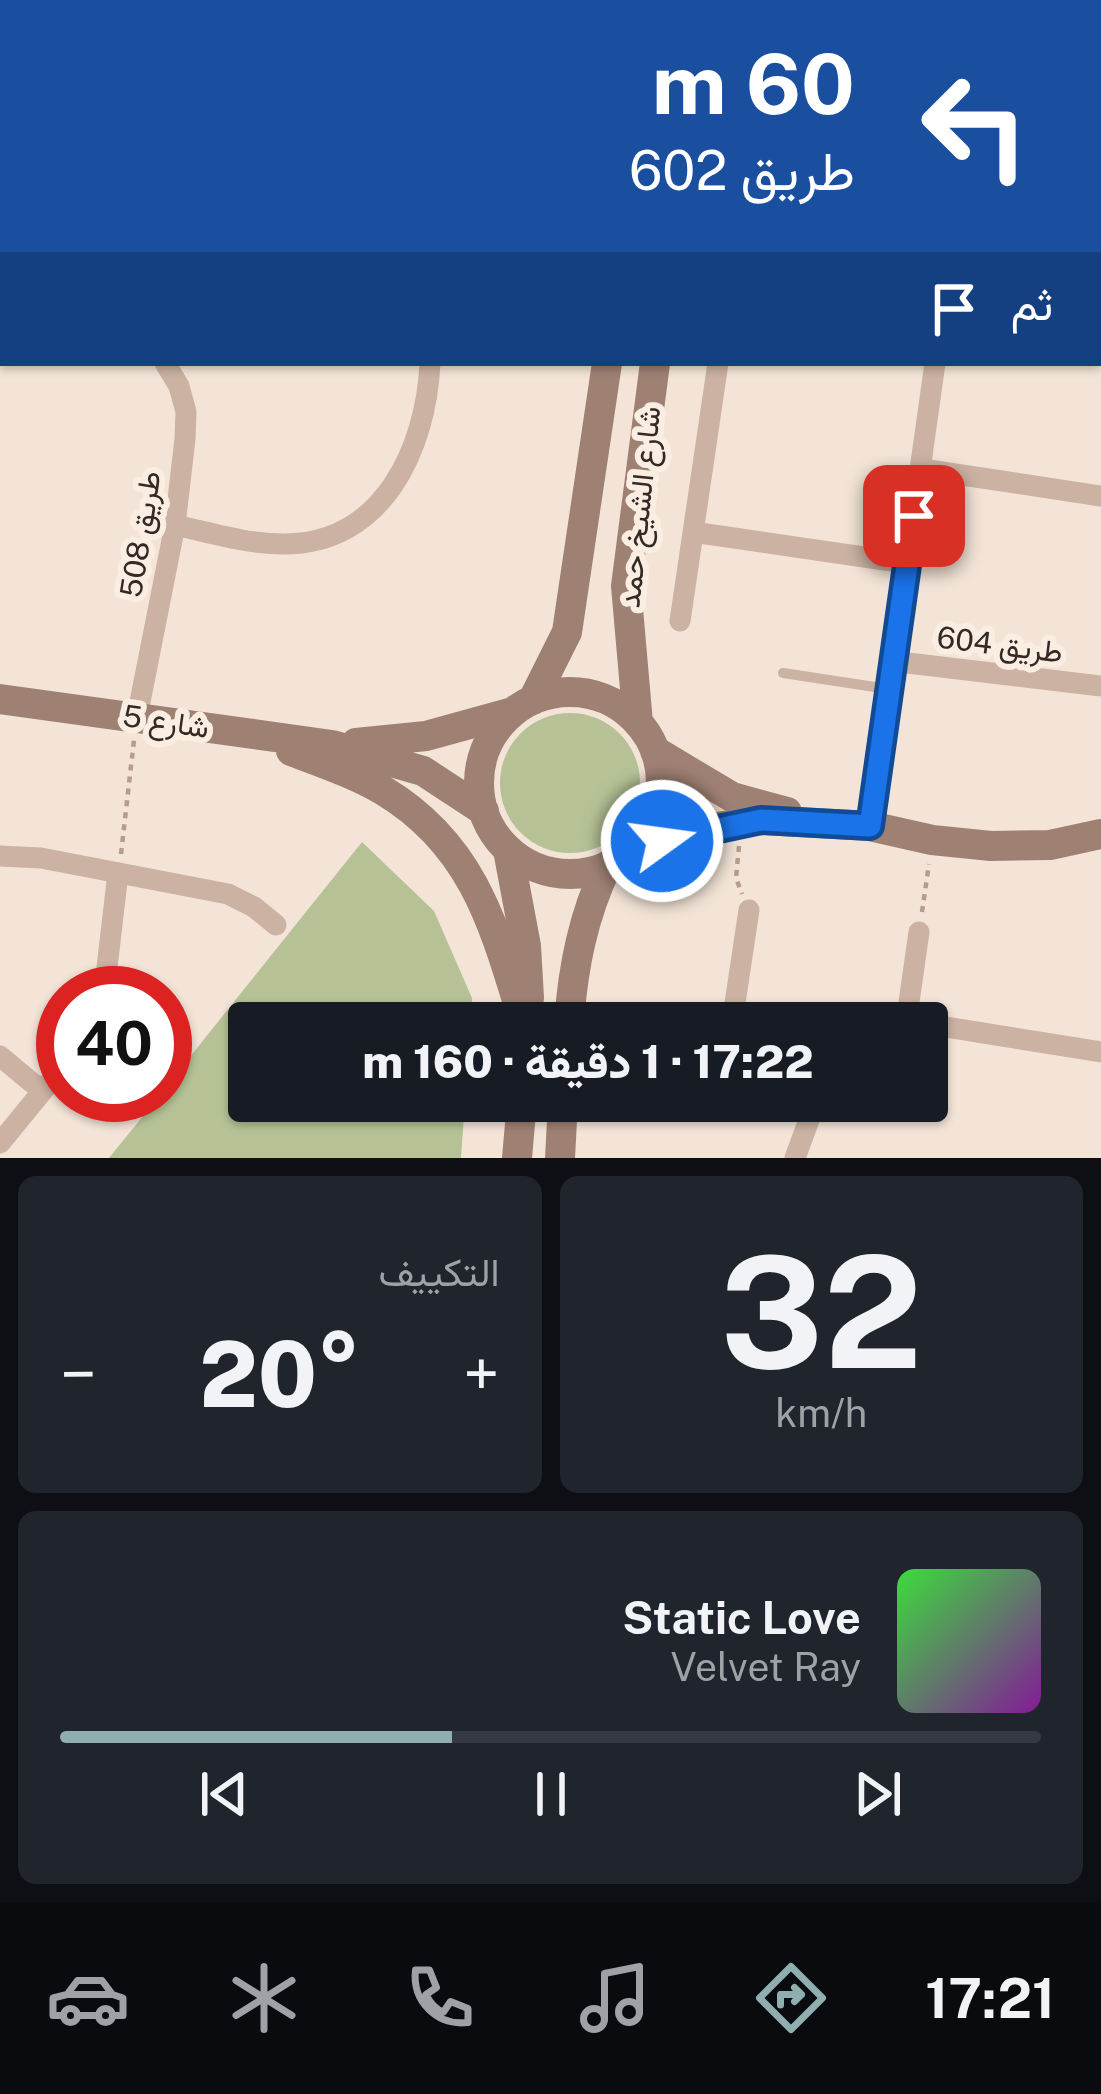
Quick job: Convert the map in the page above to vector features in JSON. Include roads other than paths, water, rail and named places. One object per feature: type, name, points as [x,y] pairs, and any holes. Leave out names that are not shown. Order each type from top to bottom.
[{"type":"main road","name":"شارع الشيخ حمد","points":[[523,706],[556,660],[571,613],[607,366]]},
{"type":"main road","name":"شارع الشيخ حمد","points":[[638,723],[626,586],[655,366]]},
{"type":"main road","points":[[526,1002],[526,946],[508,850],[484,811],[478,783],[484,752],[501,723],[523,706],[565,692],[598,697],[638,723],[655,751],[660,795],[652,823],[620,857],[591,900],[574,966],[571,1002]]},
{"type":"main road","name":"شارع 5","points":[[0,699],[332,745],[423,770],[484,811]]},
{"type":"main road","name":"شارع 5","points":[[332,745],[427,736],[523,706]]},
{"type":"main road","points":[[246,733],[383,790],[441,838],[483,899],[519,1002]]},
{"type":"main road","points":[[655,751],[732,797],[932,840],[1050,845],[1101,834]]},
{"type":"main road","points":[[508,850],[522,860],[573,874],[741,823],[858,825]]},
{"type":"main road","points":[[517,1158],[520,1122]]},
{"type":"main road","points":[[560,1158],[562,1122]]},
{"type":"street","name":"طريق 508","points":[[137,717],[175,526],[186,412],[167,366]]},
{"type":"street","points":[[175,526],[260,544],[290,544],[348,528],[376,508],[398,481],[424,412],[430,366]]},
{"type":"street","points":[[680,620],[718,366]]},
{"type":"street","points":[[858,825],[888,688],[935,366]]},
{"type":"street","points":[[922,470],[1101,496]]},
{"type":"street","points":[[693,532],[905,563]]},
{"type":"street","name":"طريق 604","points":[[891,661],[1101,686]]},
{"type":"street","points":[[0,856],[41,858],[228,894],[254,907],[276,926]]},
{"type":"street","points":[[107,966],[118,873]]},
{"type":"street","points":[[735,1002],[748,910]]},
{"type":"street","points":[[911,1002],[920,932]]},
{"type":"street","points":[[948,1027],[1101,1052]]},
{"type":"street","points":[[0,1056],[36,1086]]},
{"type":"street","points":[[0,1143],[36,1098]]},
{"type":"street","points":[[795,1158],[808,1122]]},
{"type":"lane","points":[[783,673],[888,688]]}]
